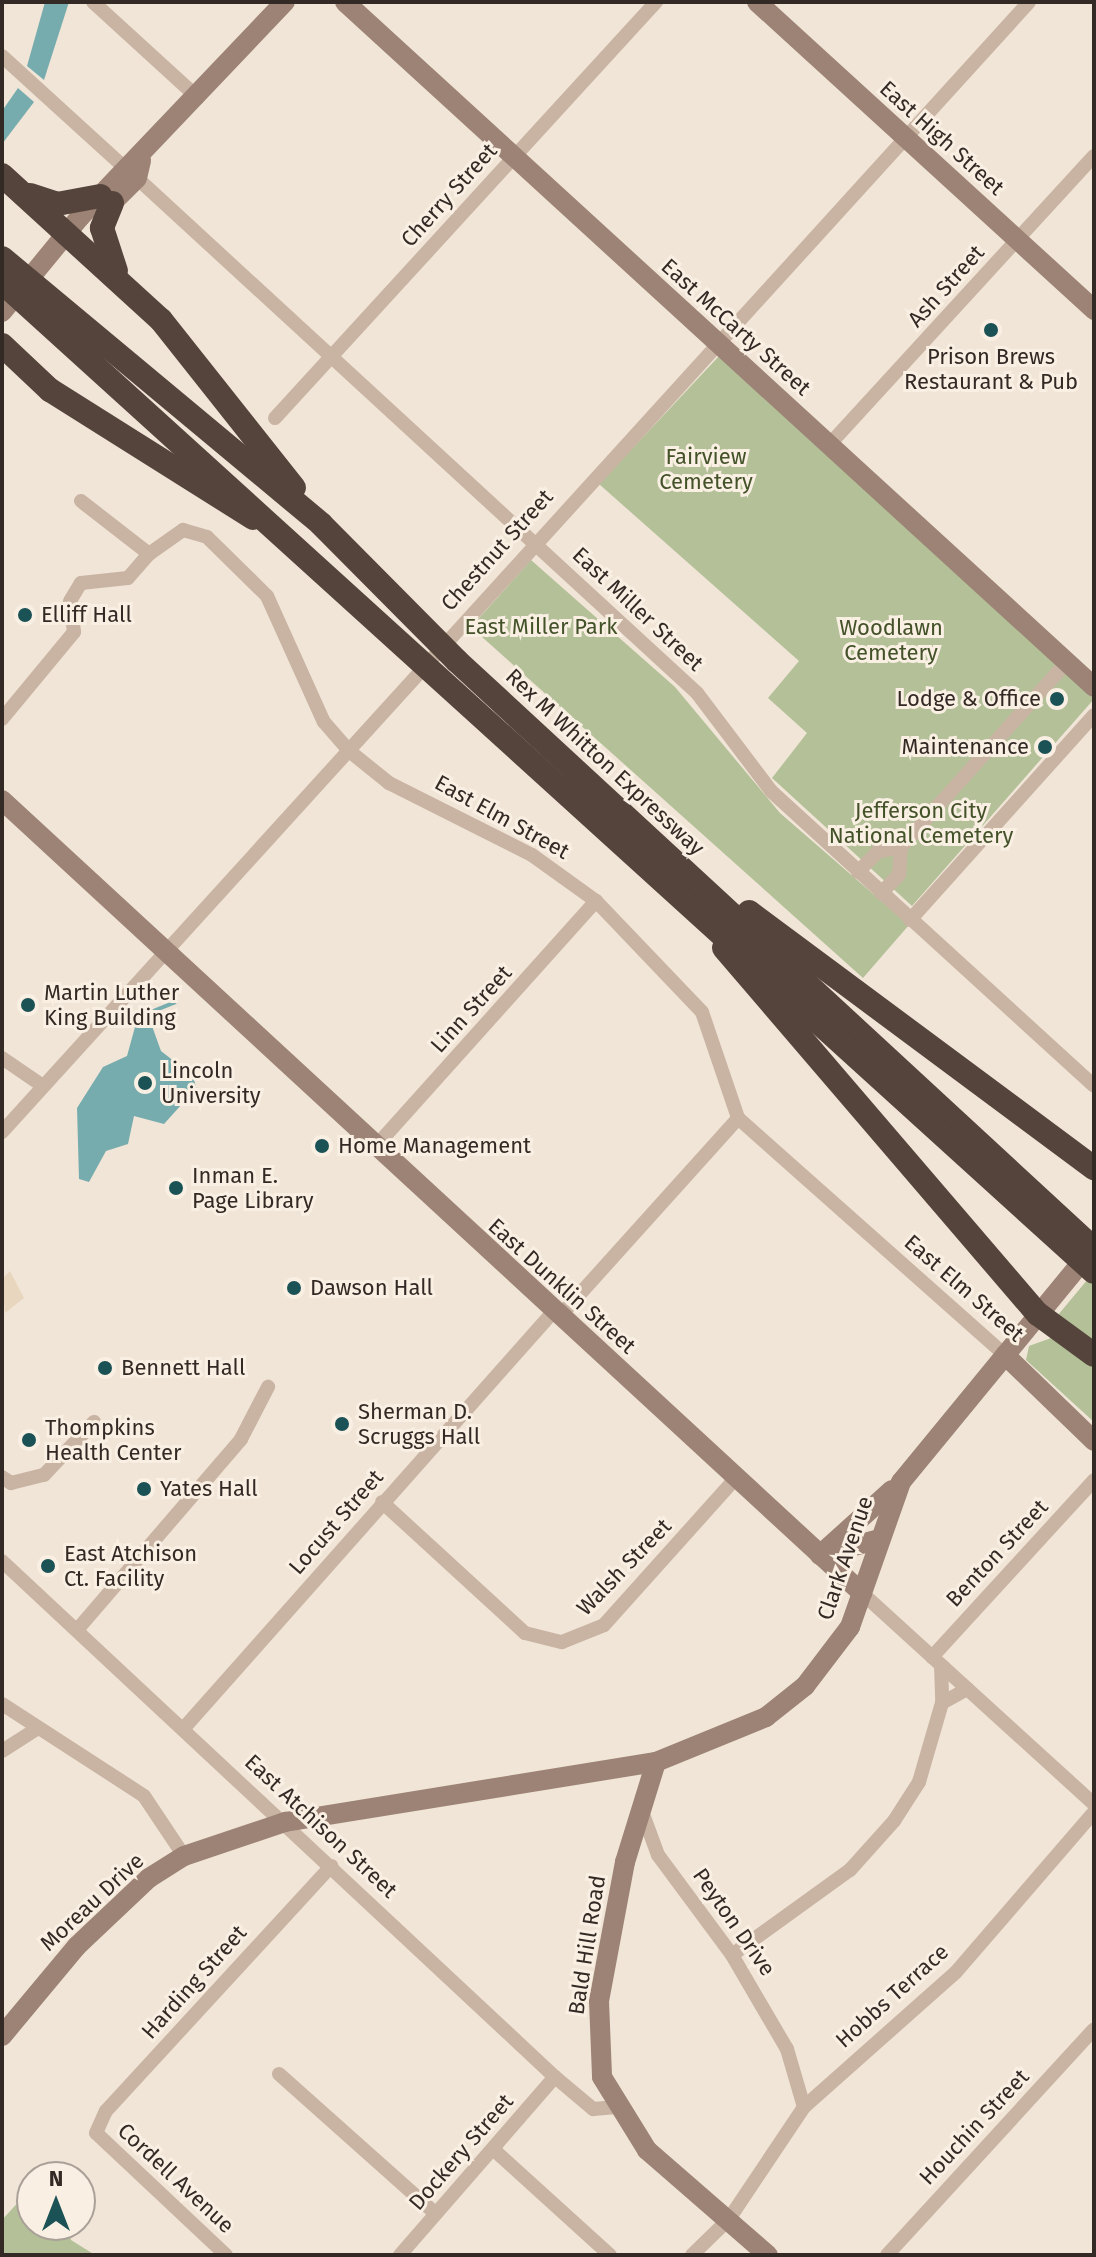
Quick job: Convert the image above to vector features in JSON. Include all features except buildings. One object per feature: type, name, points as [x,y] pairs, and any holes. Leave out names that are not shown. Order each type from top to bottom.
[{"type":"highway","points":[[10,181],[57,204],[106,200],[102,228],[105,248],[124,283]]},
{"type":"highway","points":[[10,181],[124,283],[202,367],[321,524]]},
{"type":"highway","name":"Rex M Whitton Expressway","points":[[2,258],[303,549],[1094,1272]]},
{"type":"highway","name":"Rex M Whitton Expressway","points":[[2,282],[64,320],[321,524],[457,661],[1094,1248]]},
{"type":"highway","points":[[2,345],[25,370]]},
{"type":"highway","points":[[2,360],[25,370],[303,549]]},
{"type":"highway","points":[[669,856],[1094,1168]]},
{"type":"highway","points":[[690,901],[737,966],[1038,1314],[1094,1355]]},
{"type":"main road","points":[[2,312],[285,2]]},
{"type":"main road","name":"East McCarty Street","points":[[345,2],[1094,687]]},
{"type":"main road","name":"East High Street","points":[[757,2],[1094,310]]},
{"type":"main road","name":"East Dunklin Street","points":[[2,800],[862,1593]]},
{"type":"main road","name":"Clark Avenue","points":[[285,1822],[656,1762],[736,1735],[805,1686],[850,1627],[876,1540],[901,1482],[1094,1248]]},
{"type":"main road","name":"East Elm Street","points":[[1005,1355],[1094,1441]]},
{"type":"main road","points":[[820,1555],[901,1482]]},
{"type":"main road","points":[[820,1555],[876,1540]]},
{"type":"main road","points":[[644,1817],[656,1762]]},
{"type":"main road","name":"Bald Hill Road","points":[[644,1817],[625,1862],[599,2001],[598,2052],[614,2107],[647,2150],[768,2255]]},
{"type":"main road","name":"Moreau Drive","points":[[2,2036],[77,1946],[149,1878],[184,1856],[285,1822]]},
{"type":"street","points":[[93,2],[198,98]]},
{"type":"street","name":"Cherry Street","points":[[275,418],[656,2]]},
{"type":"street","name":"Chestnut Street","points":[[2,1132],[464,620],[1029,2]]},
{"type":"street","name":"East Miller Street","points":[[2,56],[134,169],[330,358],[697,693],[771,791],[1094,1086]]},
{"type":"street","name":"Ash Street","points":[[829,445],[1094,156]]},
{"type":"street","points":[[2,719],[74,632],[70,601],[81,583],[128,578],[149,554],[81,501]]},
{"type":"street","name":"East Elm Street","points":[[149,554],[183,530],[207,537],[267,596],[324,722],[348,750],[389,783],[532,855],[596,901],[702,1012],[738,1118],[1005,1355]]},
{"type":"street","points":[[858,872],[877,852],[901,847],[1067,662]]},
{"type":"street","points":[[910,920],[1094,715]]},
{"type":"street","points":[[881,893],[899,875],[901,847]]},
{"type":"street","name":"Linn Street","points":[[377,1145],[596,901]]},
{"type":"street","points":[[2,1058],[43,1086]]},
{"type":"street","name":"Locust Street","points":[[184,1728],[382,1502],[738,1118]]},
{"type":"street","points":[[77,1630],[241,1439],[268,1387]]},
{"type":"street","points":[[2,1477],[11,1483],[44,1475],[94,1422]]},
{"type":"street","name":"Walsh Street","points":[[382,1502],[525,1633],[562,1642],[604,1625],[736,1478]]},
{"type":"street","name":"Benton Street","points":[[936,1661],[1094,1480]]},
{"type":"street","name":"East Atchison Street","points":[[2,1561],[555,2077],[593,2109],[614,2107]]},
{"type":"street","name":"East Dunklin Street","points":[[862,1593],[1094,1804]]},
{"type":"street","points":[[732,1955],[850,1870],[894,1821],[919,1782],[942,1703],[936,1661]]},
{"type":"street","points":[[942,1703],[967,1689]]},
{"type":"street","points":[[2,1704],[144,1796],[184,1856]]},
{"type":"street","points":[[2,1751],[38,1728]]},
{"type":"street","name":"Hobbs Terrace","points":[[692,2255],[729,2219],[804,2107],[956,1972],[1094,1812]]},
{"type":"street","name":"Peyton Drive","points":[[644,1817],[658,1855],[732,1955],[787,2049],[804,2107]]},
{"type":"street","name":"Harding Street","points":[[96,2133],[106,2111],[331,1866]]},
{"type":"street","name":"Houchin Street","points":[[887,2255],[1094,2029]]},
{"type":"street","points":[[279,2074],[436,2214]]},
{"type":"street","name":"Dockery Street","points":[[400,2255],[555,2077]]},
{"type":"street","name":"Cordell Avenue","points":[[96,2133],[226,2255]]},
{"type":"street","points":[[493,2149],[610,2255]]},
{"type":"green space","points":[[720,355],[1094,699],[912,906],[772,778],[807,733],[768,698],[799,661],[599,484]]},
{"type":"green space","name":"East Miller Park","points":[[531,560],[675,687],[780,813],[909,925],[863,978],[471,627]]},
{"type":"green space","points":[[1088,1279],[1094,1285],[1094,1346],[1058,1315]]},
{"type":"green space","points":[[1051,1338],[1094,1359],[1094,1422],[1026,1360],[1029,1346]]},
{"type":"green space","points":[[16,2205],[16,2241],[73,2241],[95,2255],[2,2255],[2,2220]]},
{"type":"shaded area","points":[[10,1271],[24,1298],[5,1313],[2,1279]]},
{"type":"water","points":[[45,2],[69,2],[44,80],[27,66]]},
{"type":"water","points":[[18,88],[34,102],[2,144],[2,111]]},
{"type":"water","points":[[152,1026],[161,1051],[193,1076],[200,1101],[182,1104],[164,1124],[134,1116],[128,1144],[106,1151],[89,1182],[79,1179],[77,1108],[103,1067],[127,1056],[135,1027]]},
{"type":"waterway","points":[[146,1014],[175,1002]]},
{"type":"place","name":"Prison Brews Restaurant & Pub","points":[[991,330]]},
{"type":"place","name":"Elliff Hall","points":[[25,615]]},
{"type":"place","name":"Lodge & Office","points":[[1057,699]]},
{"type":"place","name":"Maintenance","points":[[1045,747]]},
{"type":"place","name":"Martin Luther King Building","points":[[28,1005]]},
{"type":"place","name":"Lincoln University","points":[[145,1083]]},
{"type":"place","name":"Home Management","points":[[322,1146]]},
{"type":"place","name":"Inman E. Page Library","points":[[176,1188]]},
{"type":"place","name":"Dawson Hall","points":[[294,1288]]},
{"type":"place","name":"Bennett Hall","points":[[105,1368]]},
{"type":"place","name":"Sherman D. Scruggs Hall","points":[[342,1424]]},
{"type":"place","name":"Thompkins Health Center","points":[[29,1440]]},
{"type":"place","name":"Yates Hall","points":[[144,1489]]},
{"type":"place","name":"East Atchison Ct. Facility","points":[[48,1566]]},
{"type":"park label","name":"Fairview Cemetery","points":[[706,468]]},
{"type":"park label","name":"Woodlawn Cemetery","points":[[891,640]]},
{"type":"park label","name":"Jefferson City National Cemetery","points":[[921,822]]}]
